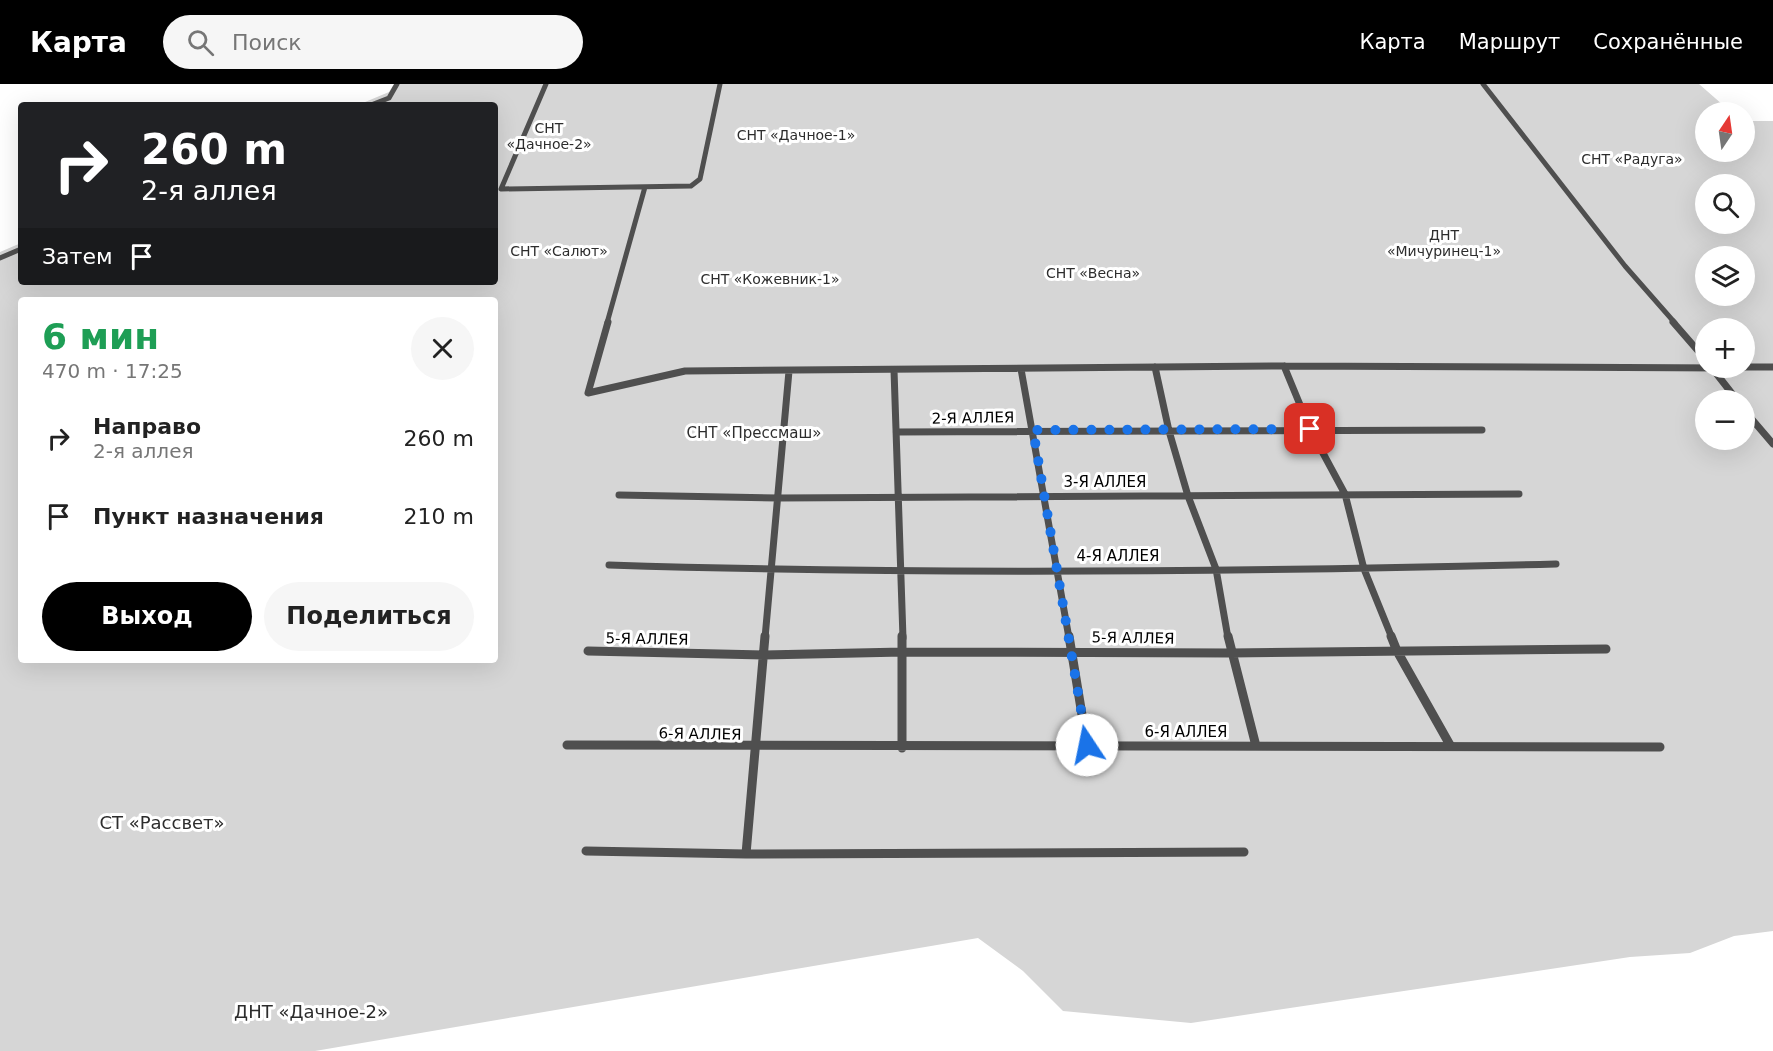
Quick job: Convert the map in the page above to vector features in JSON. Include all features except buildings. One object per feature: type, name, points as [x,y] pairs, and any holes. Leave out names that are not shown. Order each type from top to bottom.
[{"type":"street","points":[[378,102],[388,98],[398,84]]},
{"type":"street","points":[[546,84],[501,189],[691,186],[698,182],[720,84]]},
{"type":"street","points":[[1484,84],[1625,266],[1695,347]]},
{"type":"street","points":[[645,187],[588,393],[685,371],[1284,366],[1695,368]]},
{"type":"street","points":[[0,258],[18,250]]},
{"type":"street","points":[[1284,366],[1310,429],[1345,494],[1364,569],[1397,651],[1450,745]]},
{"type":"street","points":[[1755,367],[1773,367]]},
{"type":"street","points":[[1155,368],[1169,431],[1188,496],[1216,569],[1232,653],[1256,746]]},
{"type":"street","points":[[1020,369],[1045,495],[1087,745]]},
{"type":"street","points":[[894,370],[903,652],[902,748]]},
{"type":"street","points":[[746,854],[789,371]]},
{"type":"street","points":[[1720,378],[1729,390]]},
{"type":"street","points":[[1755,423],[1773,444]]},
{"type":"street","name":"2-Я АЛЛЕЯ","points":[[896,432],[1482,430]]},
{"type":"street","name":"3-Я АЛЛЕЯ","points":[[619,495],[778,498],[1519,494]]},
{"type":"street","name":"4-Я АЛЛЕЯ","points":[[609,565],[770,570],[1364,569],[1556,564]]},
{"type":"street","name":"5-Я АЛЛЕЯ","points":[[588,651],[764,655],[903,652],[1232,653],[1606,649]]},
{"type":"street","name":"6-Я АЛЛЕЯ","points":[[567,745],[756,748],[1087,745],[1660,747]]},
{"type":"street","points":[[586,851],[746,854],[1244,852]]},
{"type":"green space","points":[[394,84],[1699,84],[1720,102],[1695,102],[1695,162],[1755,162],[1755,121],[1773,121],[1773,931],[1734,936],[1690,953],[1630,957],[1191,1023],[1063,1011],[1023,971],[978,938],[315,1051],[0,1051],[0,252],[18,244],[18,285],[498,285],[498,102],[365,102],[389,92]]},
{"type":"route","points":[[1087,745],[1033,430],[1310,429]]},
{"type":"park label","name":"СНТ «Дачное-1»","points":[[796,135]]},
{"type":"park label","name":"СНТ «Дачное-2»","points":[[549,136]]},
{"type":"park label","name":"СНТ «Радуга»","points":[[1632,159]]},
{"type":"park label","name":"ДНТ «Мичуринец-1»","points":[[1444,244]]},
{"type":"park label","name":"СНТ «Салют»","points":[[559,251]]},
{"type":"park label","name":"СНТ «Весна»","points":[[1093,273]]},
{"type":"park label","name":"СНТ «Кожевник-1»","points":[[770,279]]},
{"type":"park label","name":"СНТ «Прессмаш»","points":[[754,433]]},
{"type":"park label","name":"СТ «Рассвет»","points":[[162,822]]},
{"type":"park label","name":"ДНТ «Дачное-2»","points":[[311,1011]]}]
